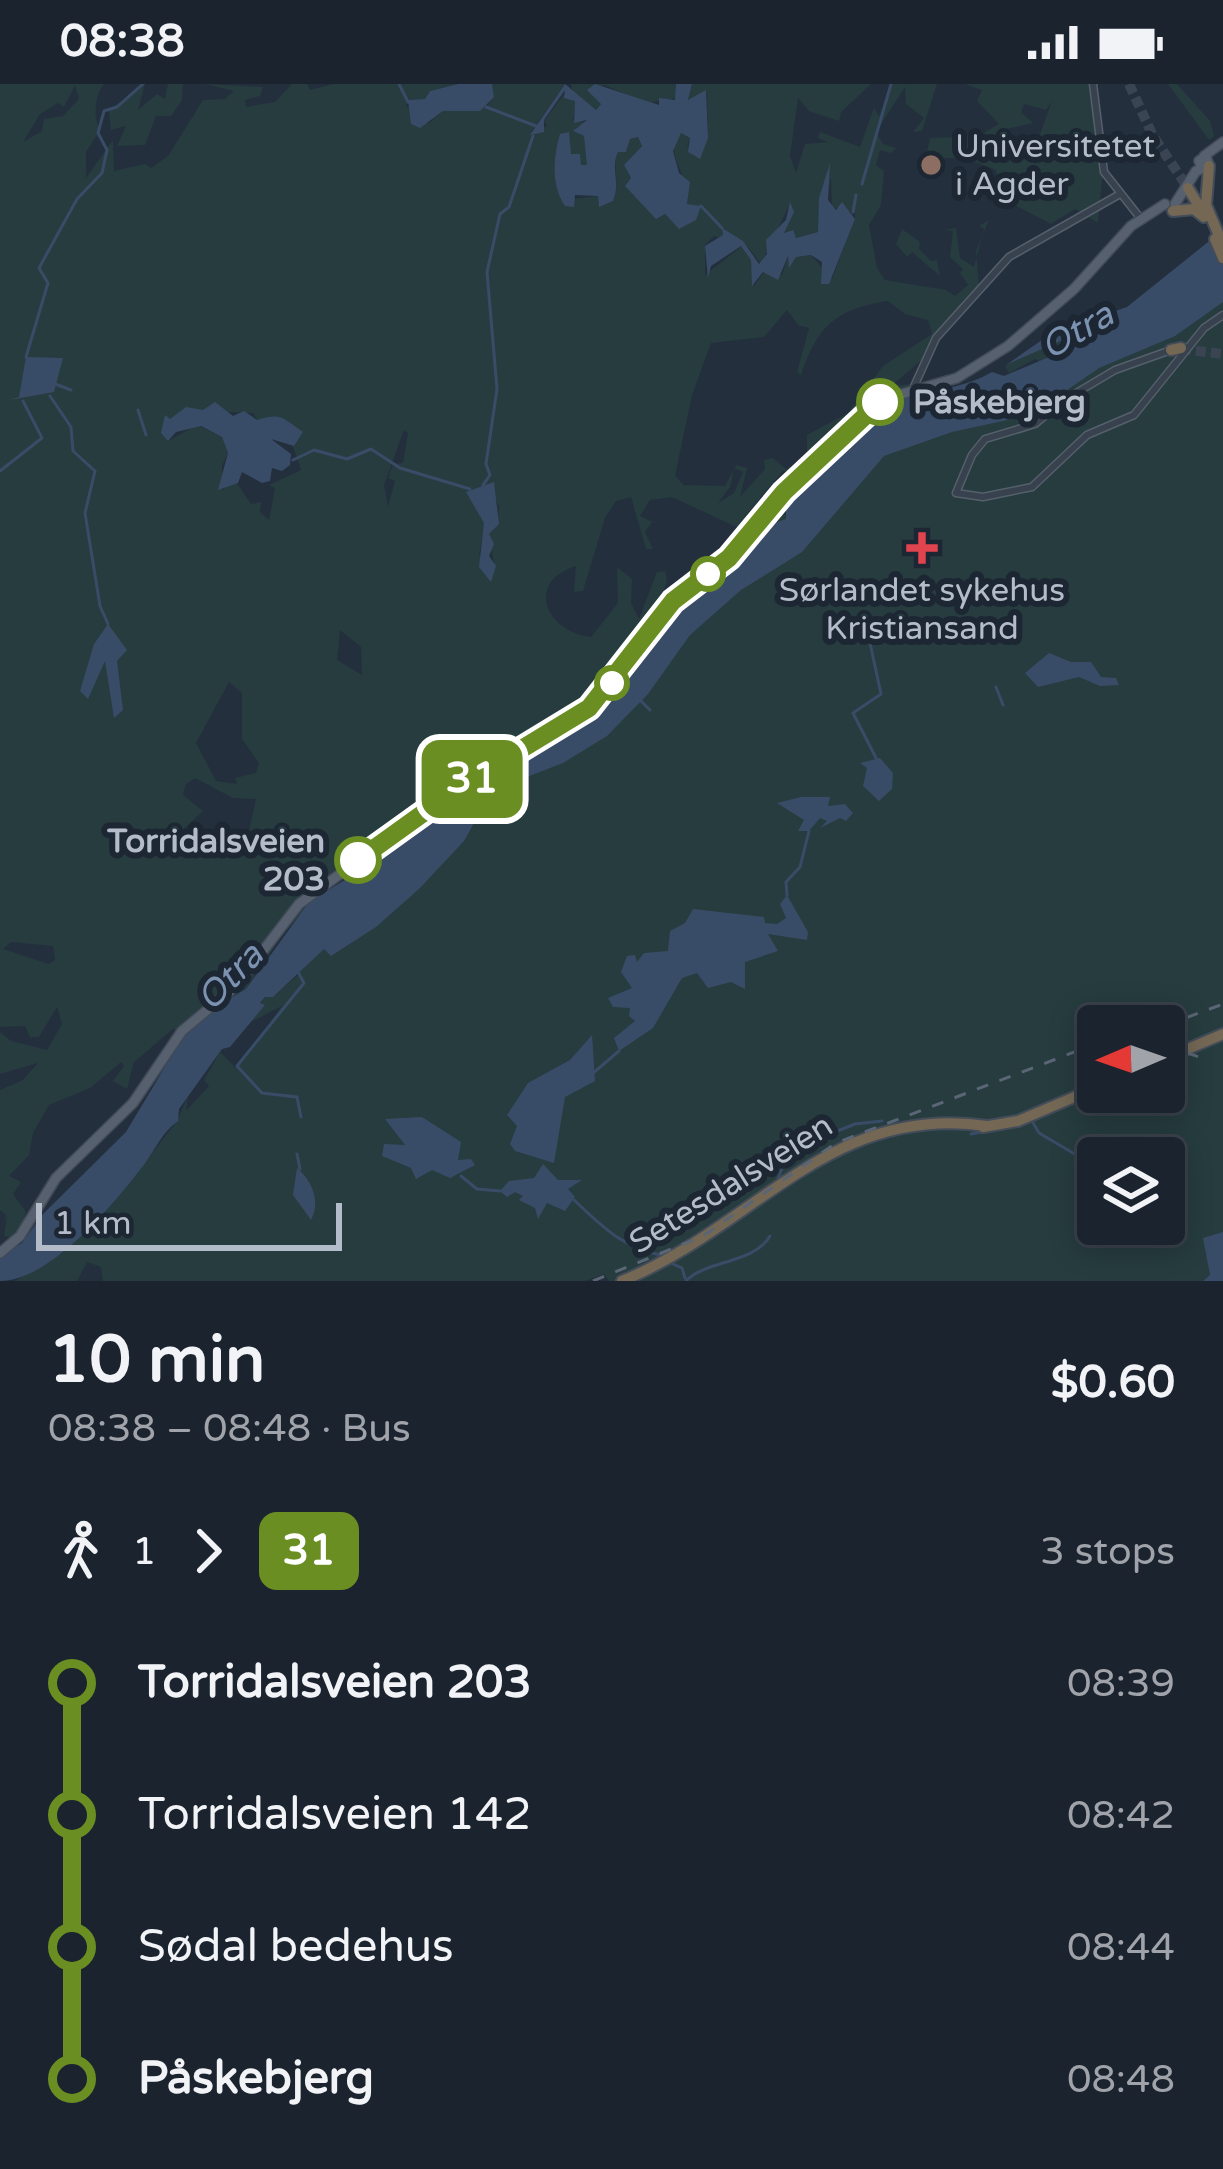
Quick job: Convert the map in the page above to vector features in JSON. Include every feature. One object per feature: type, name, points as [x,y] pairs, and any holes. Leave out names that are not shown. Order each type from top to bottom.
[{"type":"highway","points":[[1189,187],[1206,187],[1205,163]]},
{"type":"highway","points":[[1205,163],[1206,200],[1223,258]]},
{"type":"highway","points":[[1170,206],[1188,206],[1189,187]]},
{"type":"highway","points":[[1189,187],[1223,245]]},
{"type":"highway","points":[[1170,206],[1198,211],[1213,229]]},
{"type":"highway","points":[[1185,1050],[1223,1034]]},
{"type":"highway","name":"Setesdalsveien","points":[[622,1281],[667,1262],[848,1141],[886,1129],[986,1126],[1018,1120],[1077,1096]]},
{"type":"main road","points":[[0,1252],[20,1235],[56,1178],[128,1108],[182,1031],[236,986],[299,904],[447,796],[589,708],[673,601],[736,550],[784,492],[860,417],[884,400],[963,375],[1018,339],[1142,219],[1170,206],[1223,143]]},
{"type":"street","points":[[1093,84],[1102,165],[1118,195],[1142,219]]},
{"type":"street","points":[[914,388],[936,338],[1010,257],[1118,195]]},
{"type":"street","points":[[1177,349],[1108,374],[1029,427],[986,440],[972,455],[956,493],[980,497],[1032,488],[1087,435],[1134,415],[1204,328],[1223,315]]},
{"type":"green space","points":[[0,84],[104,84],[96,107],[101,129],[86,152],[86,178],[113,140],[114,171],[145,164],[151,168],[168,156],[203,100],[225,99],[234,91],[205,84],[263,87],[260,96],[245,100],[246,107],[275,102],[292,84],[307,84],[310,90],[333,84],[458,84],[430,91],[425,99],[408,100],[406,106],[429,123],[443,111],[486,107],[494,97],[492,84],[565,84],[531,132],[547,126],[544,121],[568,89],[565,98],[576,100],[573,120],[587,123],[573,131],[584,136],[588,165],[581,165],[579,154],[570,155],[569,132],[557,148],[556,165],[572,199],[598,196],[599,206],[613,201],[618,151],[626,152],[630,139],[638,137],[642,146],[624,165],[631,178],[625,186],[654,216],[664,214],[679,228],[693,221],[696,206],[687,204],[674,140],[681,133],[690,138],[687,147],[708,138],[707,92],[688,101],[692,84],[871,84],[841,112],[839,121],[809,111],[798,98],[790,156],[796,173],[805,144],[828,142],[818,138],[820,132],[860,147],[874,108],[879,116],[892,84],[937,84],[922,131],[913,132],[924,118],[906,104],[905,87],[876,132],[883,144],[896,148],[891,153],[880,150],[876,165],[884,171],[881,205],[869,225],[877,268],[885,280],[946,290],[955,296],[968,285],[960,273],[963,269],[950,257],[953,231],[944,230],[956,228],[960,258],[974,267],[977,257],[979,286],[923,359],[891,386],[934,382],[934,394],[884,410],[842,439],[770,514],[788,515],[787,519],[732,561],[800,473],[783,471],[745,516],[748,525],[743,530],[672,497],[650,500],[640,516],[652,522],[645,532],[653,549],[646,549],[631,497],[616,501],[605,518],[583,591],[574,592],[576,566],[550,583],[547,605],[562,626],[591,637],[618,603],[617,567],[632,579],[631,603],[639,619],[657,572],[665,571],[667,581],[652,626],[660,629],[651,642],[650,636],[610,687],[602,675],[571,715],[600,700],[589,714],[453,798],[322,891],[283,934],[246,989],[207,1012],[179,1043],[179,1031],[173,1029],[134,1062],[127,1089],[113,1081],[124,1066],[121,1062],[90,1088],[49,1105],[33,1133],[29,1155],[9,1176],[21,1182],[13,1194],[26,1212],[22,1225],[40,1218],[8,1257],[0,1257],[0,1245],[11,1238],[4,1236],[7,1215],[0,1233],[6,1215],[0,1210],[0,1090],[23,1080],[38,1063],[0,1074],[0,1032],[11,1041],[47,1050],[62,1024],[57,1007],[39,1037],[30,1037],[25,1026],[0,1027]],"holes":[[[75,85],[79,99],[63,116],[44,119],[42,131],[23,142],[40,114],[58,103],[64,107]],[[831,178],[832,207],[855,213],[832,279],[811,255],[795,257],[789,267],[788,256],[782,275],[764,272],[754,286],[751,260],[742,246],[705,275],[705,245],[714,236],[748,247],[761,264],[788,208],[792,214],[784,233],[792,230],[795,238],[819,232]],[[888,301],[905,314],[928,320],[932,334],[883,366],[848,413],[807,435],[807,458],[786,469],[773,458],[764,460],[765,469],[740,497],[747,468],[737,465],[734,468],[743,472],[734,493],[718,503],[730,487],[734,469],[725,486],[684,485],[675,476],[692,395],[711,343],[764,337],[787,310],[798,325],[809,328],[797,372],[801,375],[814,344],[841,315]],[[253,413],[257,420],[287,422],[303,432],[293,446],[301,470],[269,485],[275,488],[269,520],[260,512],[261,502],[251,504],[237,483],[226,483],[223,491],[222,466],[228,453],[222,437],[197,425],[168,441],[178,414]],[[404,430],[408,433],[403,463],[393,464],[388,478],[395,481],[388,506],[384,485]],[[491,486],[499,507],[497,526],[489,534],[494,564],[479,555],[485,523],[467,493]],[[340,630],[361,647],[362,675],[337,660]],[[229,682],[242,693],[242,739],[259,763],[256,773],[235,778],[237,784],[216,781],[196,743]],[[195,778],[233,798],[256,799],[249,831],[208,836],[179,833],[203,811],[183,795],[186,784]],[[11,942],[53,946],[55,960],[49,964],[3,949]]]},
{"type":"green space","points":[[145,84],[138,110],[157,94],[165,99],[168,84],[183,84],[182,100],[171,116],[156,116],[145,145],[117,146],[126,126],[111,130],[109,110]]},
{"type":"green space","points":[[571,84],[676,84],[677,98],[647,103],[604,85],[595,93],[601,104],[596,110],[573,95]]},
{"type":"green space","points":[[965,84],[1091,84],[1103,170],[1098,223],[1075,209],[1051,224],[1001,198],[996,170],[968,159],[926,157],[930,138],[979,136],[999,124],[977,101],[982,90]],"holes":[[[1052,101],[1040,134],[1025,156],[1014,135],[1002,130],[1033,123],[1021,112],[1024,104],[1046,110]]]},
{"type":"green space","points":[[1168,84],[1177,84],[1210,121],[1214,136],[1209,140]]},
{"type":"green space","points":[[902,229],[920,242],[919,249],[931,261],[937,260],[940,276],[912,252],[907,257],[896,244]]},
{"type":"green space","points":[[1223,290],[1223,1281],[609,1281],[604,1274],[585,1281],[103,1281],[101,1267],[87,1262],[77,1281],[15,1281],[64,1252],[114,1202],[177,1121],[188,1096],[186,1111],[209,1086],[204,1080],[220,1052],[236,1068],[282,1006],[245,1025],[266,996],[273,997],[300,973],[293,953],[486,792],[567,742],[874,452]]},
{"type":"green space","points":[[1087,327],[1092,331],[1041,362],[1035,359],[1009,373],[1005,366]]},
{"type":"water","points":[[458,84],[492,84],[494,97],[480,111],[443,111],[420,128],[411,124],[408,100],[425,99],[430,91]]},
{"type":"water","points":[[565,84],[596,110],[601,104],[587,90],[595,84],[659,105],[659,98],[675,100],[676,84],[692,84],[688,100],[706,90],[708,138],[700,159],[688,152],[690,138],[681,133],[673,151],[679,173],[690,182],[687,204],[701,206],[696,220],[679,229],[665,214],[656,219],[625,186],[631,178],[624,165],[642,146],[638,137],[630,139],[626,152],[618,152],[613,201],[599,207],[598,196],[575,195],[574,207],[565,206],[555,180],[560,134],[569,132],[571,154],[580,154],[581,165],[587,165],[584,136],[573,131],[587,120],[574,123],[575,101],[564,98],[565,90],[544,120],[544,132],[530,135]]},
{"type":"water","points":[[830,163],[828,200],[836,210],[842,202],[855,219],[829,284],[821,284],[822,262],[811,255],[796,257],[789,268],[788,256],[778,280],[763,272],[752,286],[751,260],[741,246],[711,266],[708,278],[705,246],[723,235],[722,228],[743,241],[759,264],[767,254],[766,240],[786,220],[790,202],[794,212],[784,233],[793,230],[796,238],[818,232],[819,198]]},
{"type":"water","name":"Otra","points":[[1223,230],[1223,302],[1175,336],[1099,368],[1031,415],[952,432],[884,456],[802,552],[741,590],[690,635],[648,694],[607,736],[563,763],[514,782],[479,814],[464,841],[420,888],[376,927],[331,956],[324,949],[273,997],[265,997],[260,1003],[265,1005],[230,1047],[222,1049],[179,1109],[178,1121],[98,1220],[39,1269],[0,1281],[0,1257],[22,1243],[43,1214],[126,1132],[181,1040],[207,1012],[246,989],[309,902],[382,857],[453,798],[589,714],[646,654],[676,603],[726,571],[765,526],[786,519],[786,502],[795,486],[844,435],[887,404],[992,372],[1004,376],[1063,351],[1092,327],[1006,365],[1052,333],[1127,307]]},
{"type":"water","points":[[26,357],[63,358],[54,392],[9,400],[19,397]]},
{"type":"water","points":[[215,402],[233,416],[244,411],[257,420],[277,417],[303,432],[294,446],[271,439],[291,454],[290,465],[282,471],[272,468],[270,481],[262,483],[242,472],[238,483],[218,490],[228,453],[222,437],[201,426],[176,432],[168,441],[161,433],[165,415],[170,419],[186,407],[203,410]]},
{"type":"water","points":[[494,482],[499,524],[489,534],[494,544],[489,556],[496,566],[491,582],[479,567],[484,523],[466,492]]},
{"type":"water","points":[[108,624],[127,650],[117,661],[123,710],[114,718],[105,661],[88,699],[80,691],[94,644]]},
{"type":"water","points":[[1049,653],[1071,662],[1091,662],[1101,677],[1116,678],[1119,685],[1100,686],[1079,677],[1038,687],[1025,673]]},
{"type":"water","points":[[880,758],[893,773],[892,789],[879,801],[863,786],[867,768],[860,763]]},
{"type":"water","points":[[830,797],[828,806],[845,804],[853,813],[846,821],[840,818],[820,828],[827,821],[820,818],[809,831],[798,831],[804,820],[777,803]]},
{"type":"water","points":[[787,895],[808,932],[807,940],[768,934],[778,951],[745,962],[745,989],[731,982],[708,988],[697,973],[682,978],[653,1028],[619,1051],[614,1038],[635,1021],[629,1016],[630,1008],[613,1007],[608,998],[632,988],[621,972],[627,956],[635,955],[637,962],[644,953],[668,951],[670,931],[685,923],[693,909],[764,917],[765,923],[777,924],[786,918],[780,904]]},
{"type":"water","points":[[592,1035],[595,1081],[565,1097],[554,1163],[515,1151],[510,1144],[517,1126],[507,1115],[528,1083],[570,1060]]},
{"type":"water","points":[[422,1117],[461,1142],[458,1160],[471,1159],[475,1165],[450,1178],[432,1170],[416,1179],[411,1168],[382,1156],[384,1144],[405,1145],[385,1119]]},
{"type":"water","points":[[543,1164],[558,1180],[582,1180],[568,1189],[575,1197],[565,1211],[547,1203],[538,1219],[535,1208],[519,1200],[523,1196],[515,1192],[507,1197],[500,1191],[509,1181],[534,1178]]},
{"type":"water","points":[[297,1168],[313,1192],[311,1220],[293,1195]]},
{"type":"water","points":[[1223,1232],[1223,1281],[1203,1281],[1210,1275],[1203,1238]]},
{"type":"waterway","points":[[26,357],[48,283],[39,268],[77,199],[102,173],[107,150],[98,133],[104,111],[117,107],[143,84]]},
{"type":"waterway","points":[[399,84],[408,102]]},
{"type":"waterway","points":[[862,184],[891,84]]},
{"type":"waterway","points":[[486,107],[536,126]]},
{"type":"waterway","points":[[483,485],[490,475],[486,464],[497,389],[487,272],[500,214],[509,207],[533,136]]},
{"type":"waterway","points":[[853,212],[856,195]]},
{"type":"waterway","points":[[701,206],[722,228]]},
{"type":"waterway","points":[[55,384],[71,390]]},
{"type":"waterway","points":[[50,396],[71,427],[73,451],[95,471],[85,513],[100,606],[108,624]]},
{"type":"waterway","points":[[0,471],[42,438],[23,401]]},
{"type":"waterway","points":[[138,410],[146,435]]},
{"type":"waterway","points":[[293,460],[314,450],[347,459],[371,449],[400,468],[470,489]]},
{"type":"waterway","points":[[875,633],[870,643],[881,694],[853,713],[876,758]]},
{"type":"waterway","points":[[996,687],[1003,705]]},
{"type":"waterway","points":[[641,701],[650,710]]},
{"type":"waterway","points":[[787,895],[786,882],[800,867],[809,831]]},
{"type":"waterway","points":[[298,972],[304,983],[237,1066],[262,1093],[297,1097],[301,1117]]},
{"type":"waterway","points":[[592,1074],[619,1051]]},
{"type":"waterway","points":[[778,1178],[790,1150],[855,1124],[882,1121]]},
{"type":"waterway","points":[[1032,1121],[1039,1133],[1077,1155]]},
{"type":"waterway","points":[[971,1134],[1017,1126]]},
{"type":"waterway","points":[[297,1154],[300,1169]]},
{"type":"waterway","points":[[461,1176],[477,1189],[500,1191]]},
{"type":"waterway","points":[[574,1200],[615,1236],[664,1256]]},
{"type":"waterway","points":[[686,1281],[753,1252],[770,1236]]},
{"type":"waterway","points":[[671,1263],[682,1268],[685,1278]]},
{"type":"tunnel","points":[[1129,84],[1153,136],[1188,188]]},
{"type":"tunnel","points":[[1181,349],[1223,354]]},
{"type":"railway","points":[[1185,1018],[1223,1004]]},
{"type":"railway","points":[[593,1281],[703,1236],[836,1143],[1077,1051]]},
{"type":"railway","points":[[1185,1052],[1199,1057]]},
{"type":"bus line","name":"31","points":[[358,860],[461,786],[589,708],[673,601],[729,558],[784,492],[880,402]]},
{"type":"place","name":"Universitetet i Agder","points":[[931,165]]},
{"type":"place","name":"Påskebjerg","points":[[880,402]]},
{"type":"place","name":"Sørlandet sykehus Kristiansand","points":[[922,548]]},
{"type":"place","name":"Torridalsveien 203","points":[[358,860]]}]
